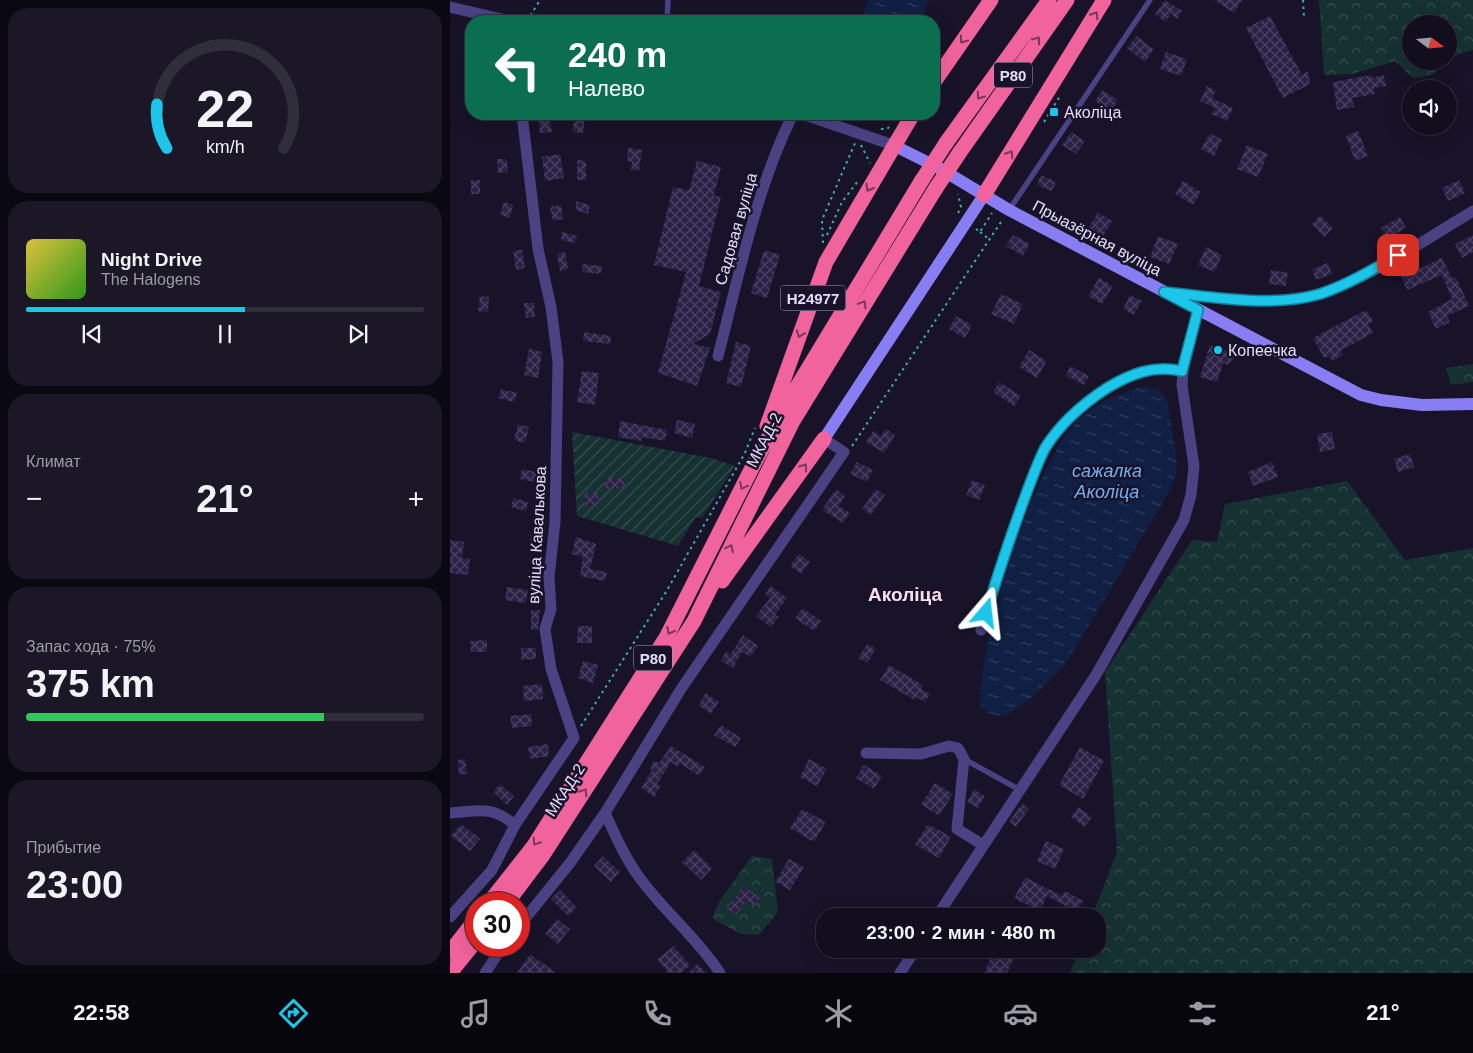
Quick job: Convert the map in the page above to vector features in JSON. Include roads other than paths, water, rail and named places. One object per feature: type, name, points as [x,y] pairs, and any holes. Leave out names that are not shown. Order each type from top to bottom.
[{"type":"highway","points":[[940,73],[991,0]]},
{"type":"highway","name":"Р80","points":[[497,892],[533,847],[667,636],[755,462],[817,351],[922,180],[1050,0]]},
{"type":"highway","name":"МКАД-2","points":[[515,892],[543,855],[694,621],[793,421],[936,188],[1067,0]]},
{"type":"highway","points":[[984,195],[1104,0]]},
{"type":"highway","name":"Н24977","points":[[755,462],[826,262],[909,120]]},
{"type":"highway","points":[[694,621],[824,440]]},
{"type":"highway","points":[[450,952],[465,933]]},
{"type":"highway","points":[[450,973],[465,955]]},
{"type":"street","points":[[450,7],[484,15]]},
{"type":"street","name":"вуліца Кавалькова","points":[[515,825],[574,738],[550,669],[545,629],[551,610],[549,577],[555,522],[558,362],[551,307],[538,249],[523,120]]},
{"type":"street","name":"Садовая вуліца","points":[[718,356],[747,242],[774,157],[790,120]]},
{"type":"street","points":[[820,120],[893,145]]},
{"type":"street","name":"Прыазёрная вуліца","points":[[893,145],[918,156],[984,195],[1004,210],[1288,355],[1360,395],[1422,406],[1473,404]]},
{"type":"street","points":[[530,912],[570,863],[605,813],[681,689],[844,452],[824,440],[984,195]]},
{"type":"street","points":[[1164,292],[1276,300],[1319,294],[1383,264],[1473,211]]},
{"type":"street","points":[[942,908],[1096,675],[1184,520],[1191,495],[1194,466],[1182,385],[1182,371],[1198,310]]},
{"type":"street","points":[[981,630],[1012,534],[1036,469],[1046,448],[1060,427],[1099,393],[1123,378],[1147,370],[1165,367],[1182,371]]},
{"type":"street","points":[[866,753],[920,754],[949,746],[958,748],[964,759],[957,829],[983,845]]},
{"type":"street","points":[[450,814],[488,810],[499,813],[515,825],[492,870],[450,917]]},
{"type":"street","points":[[605,813],[625,857],[643,882],[707,953],[720,973]]},
{"type":"street","points":[[484,973],[495,957]]},
{"type":"street","points":[[906,970],[912,958]]},
{"type":"lane","points":[[667,15],[668,0]]},
{"type":"lane","points":[[1004,210],[1150,0]]},
{"type":"lane","points":[[964,759],[1020,790]]},
{"type":"water","points":[[868,0],[928,0],[924,15],[864,15]]},
{"type":"water","name":"сажалка Аколіца","points":[[1147,386],[1162,392],[1167,400],[1177,462],[1176,475],[1170,490],[1066,664],[1034,696],[1008,714],[999,716],[989,713],[981,706],[982,678],[998,598],[1012,553],[1046,469],[1064,437],[1082,416],[1097,405],[1113,397]]},
{"type":"place","name":"Аколіца","points":[[1054,112]]},
{"type":"place","name":"Копеечка","points":[[1218,350]]},
{"type":"district","name":"Аколіца","points":[[905,594]]}]
